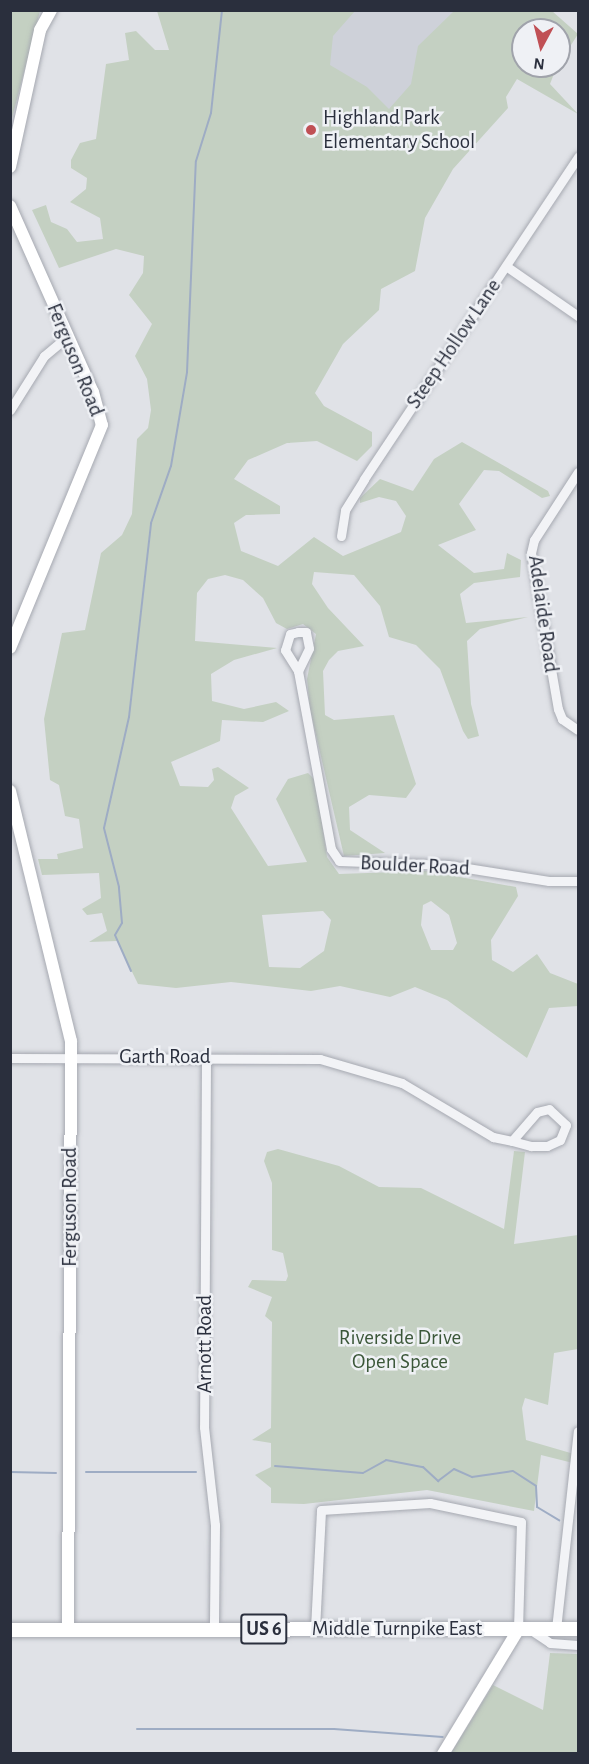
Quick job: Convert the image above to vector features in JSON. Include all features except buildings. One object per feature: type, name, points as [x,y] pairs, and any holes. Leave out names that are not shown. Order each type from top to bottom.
[{"type":"main road","name":"Middle Turnpike East","points":[[10,1630],[579,1629]]},
{"type":"street","points":[[10,167],[40,30],[51,10]]},
{"type":"street","name":"Steep Hollow Lane","points":[[341,536],[345,510],[579,157]]},
{"type":"street","name":"Ferguson Road","points":[[10,206],[101,412],[100,440],[10,648]]},
{"type":"street","points":[[506,266],[579,316]]},
{"type":"street","points":[[10,411],[44,356],[67,337]]},
{"type":"street","name":"Adelaide Road","points":[[575,729],[558,709],[531,553],[534,540],[579,472]]},
{"type":"street","name":"Boulder Road","points":[[298,672],[331,849],[339,861],[448,865],[548,881],[579,881]]},
{"type":"street","name":"Ferguson Road","points":[[10,791],[68,1014],[71,1056],[68,1630]]},
{"type":"street","name":"Garth Road","points":[[10,1058],[71,1056],[320,1059],[402,1083],[494,1137],[512,1141],[547,1146],[560,1140],[566,1125],[549,1109],[537,1112],[512,1141]]},
{"type":"street","name":"Arnott Road","points":[[206,1058],[204,1426],[215,1525],[214,1629]]},
{"type":"street","points":[[556,1629],[579,1431]]},
{"type":"street","points":[[315,1629],[321,1510],[430,1503],[521,1522],[524,1630],[443,1754]]},
{"type":"street","name":"Middle Turnpike East","points":[[524,1630],[550,1643],[579,1645]]},
{"type":"shaded area","name":"Highland Park Elementary School","points":[[159,11],[463,11],[326,214]]},
{"type":"green space","points":[[10,11],[40,11],[11,122],[10,122]]},
{"type":"green space","points":[[157,11],[355,11],[333,36],[330,65],[367,87],[389,109],[411,84],[418,46],[454,11],[552,11],[560,18],[511,18],[511,78],[552,78],[550,84],[578,114],[517,79],[506,97],[508,108],[453,169],[425,218],[415,271],[381,289],[379,310],[343,344],[315,393],[324,406],[372,432],[372,446],[357,461],[317,441],[287,443],[248,460],[234,479],[280,506],[280,514],[246,515],[234,523],[241,551],[278,566],[314,537],[343,556],[401,532],[406,516],[396,501],[379,497],[360,503],[360,498],[380,479],[413,491],[434,459],[462,442],[548,491],[550,496],[542,498],[499,471],[484,470],[459,504],[476,530],[438,545],[474,573],[504,569],[507,553],[521,560],[520,577],[474,583],[460,594],[466,623],[528,617],[480,629],[467,641],[471,704],[479,736],[468,739],[440,669],[416,645],[389,637],[380,606],[354,575],[314,572],[312,584],[328,608],[364,646],[338,651],[329,660],[323,671],[325,715],[334,720],[394,715],[416,784],[406,798],[369,795],[349,807],[350,830],[385,853],[344,856],[310,709],[307,679],[316,634],[303,624],[287,629],[276,623],[263,598],[243,580],[225,575],[208,579],[197,593],[195,641],[277,648],[234,660],[211,674],[212,701],[244,709],[276,702],[289,711],[263,722],[222,720],[220,741],[171,762],[180,786],[208,787],[214,780],[212,769],[218,767],[249,788],[235,796],[231,808],[268,866],[307,862],[276,799],[288,779],[308,773],[316,781],[327,857],[339,874],[426,871],[516,887],[518,896],[491,940],[492,960],[513,972],[537,954],[550,973],[578,984],[578,1006],[549,1008],[527,1058],[447,1000],[415,987],[390,997],[340,986],[311,991],[231,982],[176,988],[138,984],[117,941],[89,942],[107,931],[102,913],[87,915],[82,909],[101,898],[99,873],[42,875],[38,859],[58,859],[57,854],[83,848],[79,819],[65,816],[59,785],[50,780],[44,719],[62,633],[85,630],[101,553],[122,535],[132,514],[137,439],[148,428],[151,410],[147,379],[135,356],[152,324],[129,295],[143,273],[144,256],[116,249],[59,268],[32,210],[46,205],[51,222],[67,229],[77,242],[103,239],[100,218],[70,202],[86,189],[87,178],[71,168],[71,160],[80,143],[96,139],[106,64],[129,60],[125,33],[136,31],[155,50],[169,50]],"holes":[[[431,901],[449,915],[457,943],[453,950],[431,950],[421,925],[423,905]],[[323,911],[331,920],[324,951],[300,968],[269,967],[262,915]]]},
{"type":"green space","points":[[571,28],[578,34],[571,45]]},
{"type":"green space","name":"Riverside Drive Open Space","points":[[278,1149],[339,1166],[379,1187],[421,1188],[504,1229],[514,1151],[525,1152],[514,1244],[578,1235],[578,1349],[554,1353],[548,1405],[525,1398],[522,1408],[526,1440],[574,1454],[573,1463],[541,1455],[534,1511],[427,1490],[304,1504],[271,1503],[271,1488],[255,1475],[271,1467],[271,1443],[252,1440],[271,1428],[272,1322],[265,1316],[272,1297],[248,1287],[252,1280],[286,1281],[288,1276],[283,1253],[272,1250],[272,1183],[264,1161],[267,1152]]},
{"type":"green space","points":[[550,1653],[578,1654],[578,1753],[451,1753],[493,1685],[543,1710]]},
{"type":"waterway","points":[[131,971],[115,935],[122,923],[119,887],[104,828],[129,717],[151,523],[171,466],[187,372],[196,161],[211,113],[222,10]]},
{"type":"waterway","points":[[275,1466],[363,1473],[386,1460],[423,1467],[438,1481],[454,1469],[472,1477],[513,1471],[536,1486],[537,1507],[559,1520]]},
{"type":"waterway","points":[[10,1472],[56,1473]]},
{"type":"waterway","points":[[86,1472],[196,1472]]},
{"type":"waterway","points":[[137,1729],[334,1729],[443,1737]]},
{"type":"place","name":"Highland Park Elementary School","points":[[311,130]]}]
